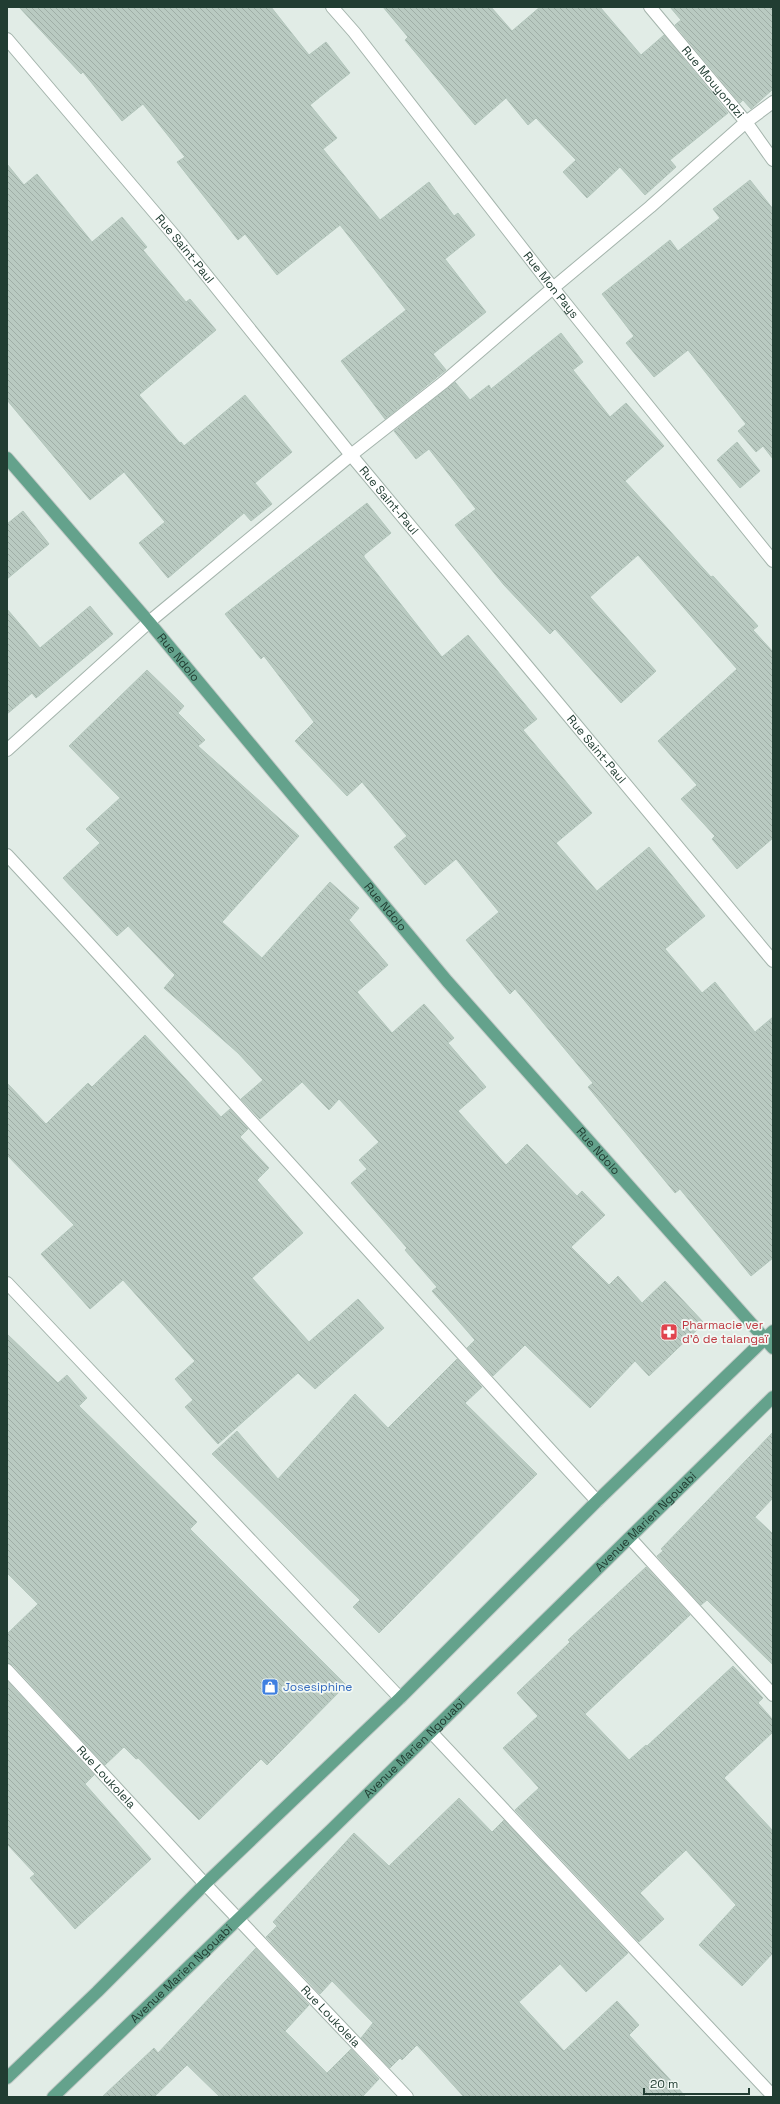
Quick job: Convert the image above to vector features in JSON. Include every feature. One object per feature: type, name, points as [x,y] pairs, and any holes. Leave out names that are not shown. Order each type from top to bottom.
[{"type":"main road","name":"Rue Ndolo","points":[[7,458],[149,622],[447,981],[769,1335],[773,1348]]},
{"type":"main road","points":[[7,2078],[97,1992],[205,1884],[400,1698],[597,1501],[769,1335]]},
{"type":"main road","name":"Avenue Marien Ngouabi","points":[[53,2097],[432,1732],[630,1538],[712,1454],[773,1397]]},
{"type":"street","name":"Rue Mon Pays","points":[[332,7],[354,32],[553,288],[773,561]]},
{"type":"street","name":"Rue Mouyondzi","points":[[650,7],[746,122],[773,160]]},
{"type":"street","name":"Rue Saint-Paul","points":[[7,39],[178,240],[351,455],[773,961]]},
{"type":"street","points":[[7,750],[149,622],[351,455],[444,382],[650,207],[746,122],[773,102]]},
{"type":"street","points":[[7,855],[183,1044],[374,1259],[597,1501]]},
{"type":"street","points":[[7,1283],[400,1698]]},
{"type":"street","points":[[630,1538],[773,1695]]},
{"type":"street","name":"Rue Loukolela","points":[[7,1670],[205,1884],[407,2097]]},
{"type":"street","points":[[432,1732],[773,2096]]},
{"type":"building","points":[[19,7],[271,7],[309,55],[326,42],[350,73],[310,105],[337,138],[323,149],[380,220],[429,182],[454,216],[458,213],[475,235],[445,259],[486,312],[433,354],[446,370],[385,419],[341,361],[406,310],[340,225],[277,275],[245,234],[238,240],[177,162],[185,157],[143,104],[122,121],[83,72],[81,74]]},
{"type":"building","points":[[383,7],[491,7],[512,31],[540,7],[600,7],[641,55],[664,35],[728,113],[670,160],[676,167],[645,195],[620,167],[587,198],[563,172],[576,160],[536,118],[528,125],[506,98],[475,125],[405,40],[408,37]]},
{"type":"building","points":[[670,7],[773,7],[773,89],[751,109],[743,100],[740,103],[675,25],[681,20]]},
{"type":"building","points":[[7,164],[24,185],[37,174],[92,242],[122,217],[147,247],[143,250],[186,302],[190,299],[216,330],[139,395],[180,443],[181,442],[184,446],[245,395],[292,452],[255,483],[272,504],[251,521],[244,513],[168,578],[139,543],[165,522],[124,472],[90,500],[7,400]]},
{"type":"building","points":[[750,180],[773,209],[773,459],[763,446],[756,452],[738,431],[746,424],[688,350],[654,377],[626,343],[634,336],[602,294],[670,240],[678,251],[720,218],[713,209]]},
{"type":"building","points":[[561,333],[583,362],[573,370],[610,417],[626,403],[664,446],[625,481],[711,577],[713,576],[758,626],[753,630],[773,652],[773,838],[737,869],[712,839],[715,836],[681,799],[697,785],[658,741],[737,669],[638,555],[590,597],[656,671],[621,703],[555,629],[550,634],[504,585],[455,525],[476,509],[429,449],[416,459],[394,431],[455,382],[470,400],[489,385],[491,389]]},
{"type":"building","points":[[737,442],[760,471],[740,488],[717,460]]},
{"type":"building","points":[[367,503],[391,533],[364,555],[364,557],[442,657],[468,635],[537,719],[523,730],[592,813],[556,843],[597,891],[649,847],[705,916],[665,949],[702,993],[715,982],[755,1032],[773,1017],[773,1258],[751,1276],[680,1189],[675,1193],[588,1087],[593,1083],[515,989],[510,994],[466,940],[499,912],[456,859],[425,885],[394,847],[407,836],[362,782],[347,796],[295,741],[314,722],[264,656],[261,659],[225,614]]},
{"type":"building","points":[[23,511],[49,544],[7,579],[7,524]]},
{"type":"building","points":[[90,606],[113,634],[36,698],[32,693],[7,714],[7,609],[40,648]]},
{"type":"building","points":[[147,670],[184,706],[178,713],[205,740],[198,746],[299,836],[222,922],[262,958],[330,882],[359,908],[349,920],[388,965],[357,992],[392,1033],[424,1004],[454,1038],[448,1043],[486,1087],[458,1111],[506,1165],[527,1144],[577,1196],[582,1191],[605,1215],[571,1247],[609,1285],[618,1276],[642,1303],[665,1281],[704,1323],[649,1376],[635,1361],[590,1408],[525,1345],[493,1376],[467,1348],[475,1340],[432,1291],[437,1287],[405,1250],[407,1248],[351,1183],[367,1169],[359,1160],[379,1142],[339,1099],[329,1110],[302,1082],[260,1119],[241,1099],[263,1080],[238,1053],[164,988],[175,975],[128,926],[117,936],[63,878],[100,843],[86,829],[120,798],[69,746]]},
{"type":"building","points":[[145,1035],[221,1117],[230,1109],[248,1129],[240,1137],[269,1168],[257,1180],[303,1233],[252,1278],[309,1342],[358,1299],[384,1328],[315,1389],[298,1373],[218,1444],[185,1407],[193,1400],[175,1379],[195,1361],[123,1280],[90,1309],[41,1254],[74,1225],[7,1155],[7,1083],[46,1124],[88,1083],[92,1087]]},
{"type":"building","points":[[7,1334],[58,1383],[67,1375],[87,1398],[79,1406],[197,1522],[190,1529],[346,1685],[267,1765],[261,1759],[199,1820],[138,1758],[136,1759],[124,1747],[105,1765],[13,1665],[7,1663],[7,1634],[38,1604],[7,1573]]},
{"type":"building","points":[[457,1359],[482,1387],[465,1403],[537,1474],[379,1633],[353,1607],[360,1600],[212,1454],[237,1431],[278,1479],[355,1394],[388,1428]]},
{"type":"building","points":[[773,1432],[773,1498],[755,1517],[773,1534],[773,1665],[707,1600],[701,1605],[657,1556],[663,1551],[661,1549]]},
{"type":"building","points":[[646,1567],[690,1615],[585,1714],[629,1760],[646,1745],[647,1746],[733,1666],[763,1698],[758,1703],[773,1720],[773,1732],[724,1778],[773,1831],[773,1953],[742,1986],[699,1945],[736,1905],[686,1850],[640,1893],[664,1919],[639,1942],[515,1810],[539,1788],[503,1748],[538,1716],[517,1693],[570,1642],[568,1640]]},
{"type":"building","points":[[7,1681],[94,1775],[85,1784],[151,1859],[75,1929],[30,1878],[35,1874],[7,1844]]},
{"type":"building","points":[[459,1798],[492,1832],[504,1820],[628,1953],[586,1992],[560,1964],[519,2002],[564,2051],[617,2001],[639,2025],[629,2035],[686,2097],[464,2097],[417,2045],[402,2060],[400,2058],[390,2068],[361,2038],[373,2023],[332,1981],[320,1994],[266,1937],[277,1926],[273,1922],[354,1833],[389,1866]]},
{"type":"building","points":[[256,1948],[309,2005],[285,2031],[327,2073],[351,2049],[379,2079],[362,2097],[220,2097],[187,2065],[154,2097],[102,2097],[154,2048],[158,2053]]},
{"type":"place","name":"Pharmacie ver d'ô de talangaï","points":[[669,1332]]},
{"type":"place","name":"Josesiphine","points":[[270,1687]]}]
